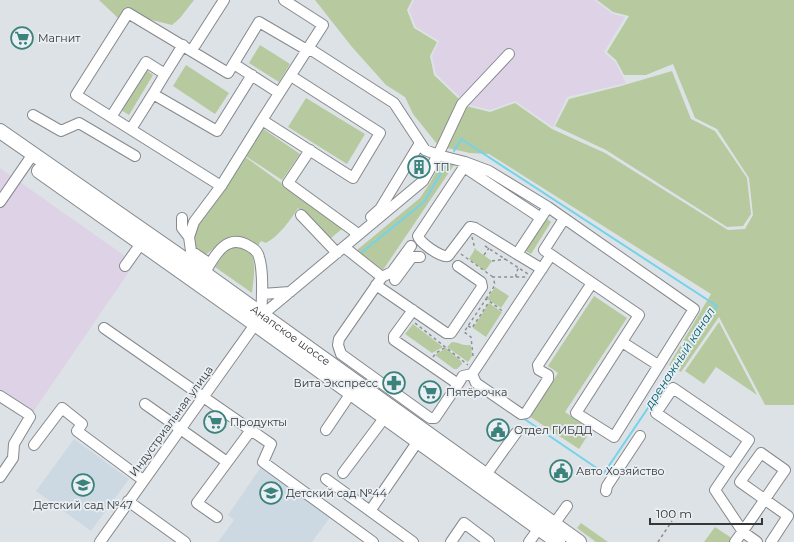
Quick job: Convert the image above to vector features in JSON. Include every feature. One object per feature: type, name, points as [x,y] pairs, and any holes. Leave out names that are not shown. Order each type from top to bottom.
[{"type":"highway","name":"Анапское шоссе","points":[[0,131],[30,158],[258,320],[375,396],[485,476],[546,524],[558,542]]},
{"type":"highway","name":"Анапское шоссе","points":[[0,142],[30,158]]},
{"type":"highway","name":"Анапское шоссе","points":[[144,239],[207,269],[258,320],[351,393],[418,441],[546,524],[579,542]]},
{"type":"street","points":[[130,129],[165,74],[224,0]]},
{"type":"street","points":[[258,320],[262,294],[259,256],[253,248],[243,242],[231,243],[219,249],[207,269],[191,251],[189,237],[194,222],[221,186],[323,25],[284,0]]},
{"type":"street","points":[[221,186],[76,95],[128,13],[228,73],[259,22],[307,50],[313,51],[394,103],[425,150],[465,165],[489,171],[548,207],[694,309],[614,437],[576,413],[639,315],[544,250],[564,219]]},
{"type":"street","points":[[355,234],[423,181],[438,155],[462,104],[509,54]]},
{"type":"street","points":[[111,117],[146,62],[165,74]]},
{"type":"street","points":[[234,64],[279,93]]},
{"type":"street","points":[[153,94],[217,131],[252,75]]},
{"type":"street","points":[[262,120],[352,178],[380,133],[290,76]]},
{"type":"street","points":[[33,115],[61,131],[79,123],[134,156]]},
{"type":"street","points":[[355,234],[380,209],[420,143]]},
{"type":"street","points":[[310,150],[288,183],[355,234]]},
{"type":"street","points":[[0,202],[30,158]]},
{"type":"street","points":[[465,165],[541,218]]},
{"type":"street","points":[[465,165],[419,233],[418,239],[446,257],[470,227],[475,228],[542,269]]},
{"type":"street","points":[[517,254],[548,207]]},
{"type":"street","points":[[301,215],[341,250],[388,280],[410,314],[434,320],[446,333],[451,333],[482,289],[481,282],[458,266]]},
{"type":"street","points":[[182,218],[182,228],[189,237]]},
{"type":"street","name":"Индустриальная улица","points":[[100,542],[258,320],[341,250],[355,234]]},
{"type":"street","points":[[125,266],[144,239]]},
{"type":"street","points":[[388,280],[411,246]]},
{"type":"street","points":[[420,257],[412,256],[388,280],[339,339],[338,345],[341,354],[344,357],[433,418],[437,417],[463,376],[472,369],[510,316],[530,279],[542,269],[551,255]]},
{"type":"street","points":[[472,369],[476,383],[521,414],[526,413],[548,379],[548,375],[539,370],[538,365],[592,283]]},
{"type":"street","points":[[262,294],[290,292]]},
{"type":"street","points":[[410,314],[394,336],[394,340],[458,384]]},
{"type":"street","points":[[104,328],[271,444],[263,462],[373,542]]},
{"type":"street","points":[[622,342],[658,365]]},
{"type":"street","points":[[375,396],[384,385]]},
{"type":"street","points":[[732,465],[656,413],[674,388],[749,440],[732,465],[715,490],[739,536]]},
{"type":"street","points":[[326,430],[351,393]]},
{"type":"street","points":[[0,396],[28,414],[30,417],[14,444],[14,455],[0,477]]},
{"type":"street","points":[[145,404],[227,462]]},
{"type":"street","points":[[34,445],[62,408],[82,424],[77,431],[143,480]]},
{"type":"street","points":[[343,473],[384,417]]},
{"type":"street","points":[[217,517],[197,503],[251,430]]},
{"type":"street","points":[[485,476],[516,433]]},
{"type":"street","points":[[606,492],[606,486],[640,436]]},
{"type":"street","points":[[370,511],[418,441]]},
{"type":"street","points":[[739,536],[765,499],[785,470],[761,453],[740,482],[765,499],[788,516],[771,542]]},
{"type":"street","points":[[326,479],[413,542]]},
{"type":"street","points":[[712,493],[739,536],[757,542]]},
{"type":"street","points":[[128,501],[185,542]]},
{"type":"street","points":[[529,542],[546,524],[567,506]]},
{"type":"street","points":[[451,542],[464,523],[489,542]]},
{"type":"path","points":[[472,237],[478,241]]},
{"type":"path","points":[[468,243],[472,237]]},
{"type":"path","points":[[472,237],[475,249]]},
{"type":"path","points":[[483,244],[519,267],[528,274],[530,279]]},
{"type":"path","points":[[484,255],[489,248]]},
{"type":"path","points":[[464,249],[460,255],[493,277],[516,277],[530,279]]},
{"type":"path","points":[[492,261],[506,259]]},
{"type":"path","points":[[516,277],[519,267]]},
{"type":"path","points":[[472,369],[473,356],[471,337],[464,332],[495,285],[493,277]]},
{"type":"path","points":[[486,299],[510,316]]},
{"type":"path","points":[[468,326],[472,328],[489,301]]},
{"type":"path","points":[[410,314],[472,369]]},
{"type":"path","points":[[428,364],[436,353],[446,347]]},
{"type":"path","points":[[658,542],[672,522]]},
{"type":"shaded area","points":[[414,0],[594,0],[613,14],[625,17],[604,52],[615,62],[626,83],[567,97],[553,127],[515,101],[490,110],[467,104],[436,74],[432,56],[439,41],[416,27],[409,10]]},
{"type":"shaded area","points":[[0,168],[135,263],[33,412],[0,391]]},
{"type":"shaded area","name":"Детский сад №47","points":[[74,439],[129,479],[91,531],[36,491]]},
{"type":"shaded area","name":"Детский сад №44","points":[[261,467],[331,516],[312,542],[218,542],[234,520],[228,515]]},
{"type":"green space","points":[[99,0],[194,0],[180,18],[172,25],[148,19],[126,7],[118,18]]},
{"type":"green space","points":[[315,0],[412,0],[407,10],[414,28],[437,42],[430,56],[434,75],[459,99],[437,144],[413,114],[405,97],[386,85],[352,47]]},
{"type":"green space","points":[[597,0],[794,0],[794,405],[765,405],[719,317],[681,372],[669,365],[711,294],[489,154],[470,153],[447,148],[466,106],[490,112],[515,103],[552,129],[605,153],[728,230],[745,229],[753,215],[749,178],[717,129],[695,118],[673,64],[646,75],[624,75],[616,60],[607,52],[629,16],[613,12]]},
{"type":"green space","points":[[260,45],[290,64],[279,82],[249,63]]},
{"type":"green space","points":[[186,65],[229,93],[215,114],[173,86]]},
{"type":"green space","points":[[146,70],[153,75],[129,115],[121,110]]},
{"type":"green space","points":[[672,71],[691,119],[715,131],[747,178],[751,214],[743,226],[727,227],[606,150],[555,126],[569,99]]},
{"type":"green space","points":[[306,98],[365,134],[347,164],[288,127]]},
{"type":"green space","points":[[262,128],[300,154],[282,180],[244,155]]},
{"type":"green space","points":[[244,156],[343,228],[330,239],[298,208],[280,232],[266,243],[261,241],[257,247],[229,240],[217,246],[204,256],[194,249],[193,236],[198,223]]},
{"type":"green space","points":[[443,159],[456,162],[383,270],[357,250],[420,198]]},
{"type":"green space","points":[[545,217],[551,222],[531,254],[524,250]]},
{"type":"green space","points":[[232,247],[242,247],[248,250],[251,254],[254,267],[252,293],[215,267],[224,254]]},
{"type":"green space","points":[[475,249],[492,261],[485,271],[469,259]]},
{"type":"green space","points":[[495,287],[509,296],[501,308],[487,299]]},
{"type":"green space","points":[[594,296],[627,318],[565,412],[591,430],[579,449],[529,416],[558,373],[548,366]]},
{"type":"green space","points":[[489,303],[502,312],[486,337],[473,328]]},
{"type":"green space","points":[[719,322],[757,395],[716,367],[704,384],[685,371]]},
{"type":"green space","points":[[413,324],[443,347],[432,353],[405,334]]},
{"type":"green space","points":[[452,342],[471,346],[472,356],[468,362],[447,347]]},
{"type":"green space","points":[[446,348],[461,361],[462,364],[457,369],[454,369],[435,355]]},
{"type":"green space","points":[[581,523],[608,542],[596,542],[577,528]]},
{"type":"green space","points":[[715,527],[733,539],[730,542],[704,542]]},
{"type":"waterway","name":"дренажный канал","points":[[454,151],[461,139],[717,306],[604,473],[523,418]]},
{"type":"waterway","name":"дренажный канал","points":[[362,252],[424,202],[448,161]]},
{"type":"place","name":"Магнит","points":[[22,38]]},
{"type":"place","name":"ТП","points":[[419,167]]},
{"type":"place","name":"Вита Экспресс","points":[[394,383]]},
{"type":"place","name":"Пятёрочка","points":[[430,392]]},
{"type":"place","name":"Продукты","points":[[215,422]]},
{"type":"place","name":"Отдел ГИБДД","points":[[498,430]]},
{"type":"place","name":"Авто Хозяйство","points":[[561,471]]},
{"type":"place","name":"Детский сад №47","points":[[83,485]]},
{"type":"place","name":"Детский сад №44","points":[[271,493]]}]
